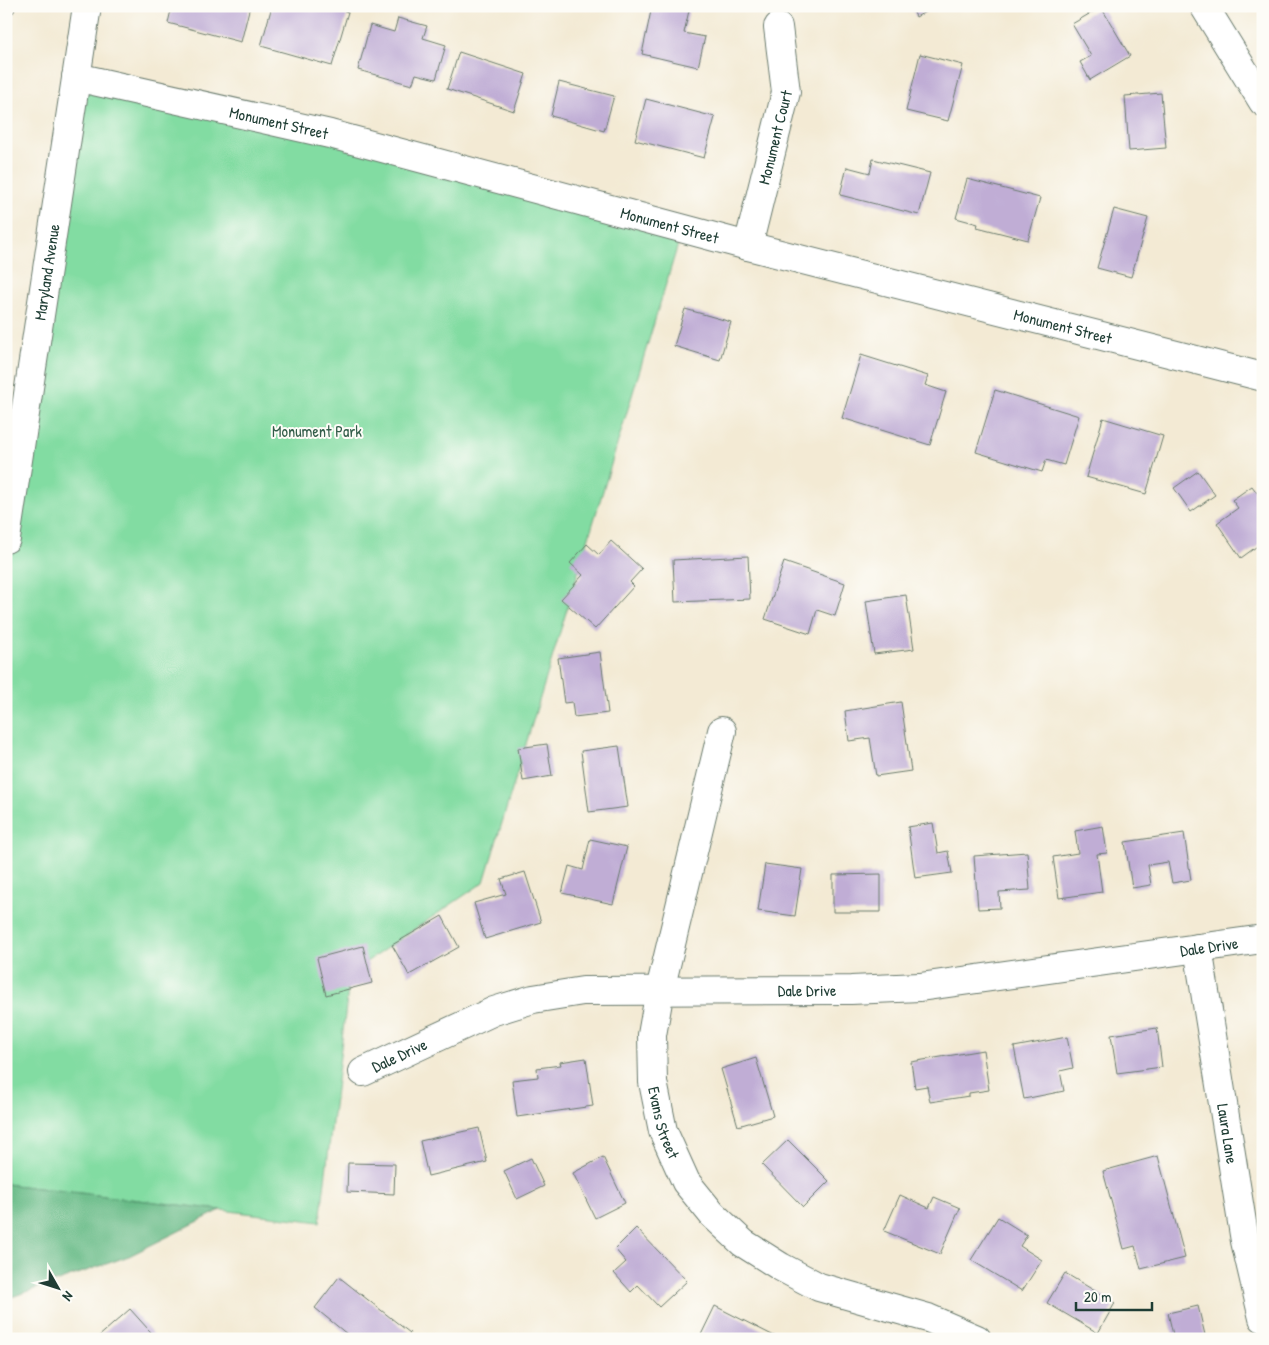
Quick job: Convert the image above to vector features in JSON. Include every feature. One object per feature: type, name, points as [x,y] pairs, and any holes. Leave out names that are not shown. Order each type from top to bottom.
[{"type":"street","name":"Maryland Avenue","points":[[6,539],[87,6]]},
{"type":"street","points":[[1204,6],[1263,102]]},
{"type":"street","name":"Monument Court","points":[[748,246],[786,92],[778,27]]},
{"type":"street","name":"Monument Street","points":[[76,77],[330,134],[748,246],[1263,377]]},
{"type":"street","name":"Evans Street","points":[[722,731],[660,990],[652,1036],[653,1082],[663,1130],[686,1182],[712,1214],[743,1242],[781,1267],[819,1286],[928,1318],[977,1339]]},
{"type":"street","name":"Dale Drive","points":[[363,1072],[494,1011],[533,999],[583,991],[850,990],[920,987],[1263,939]]},
{"type":"street","name":"Laura Lane","points":[[1198,948],[1245,1242],[1263,1318]]},
{"type":"green space","name":"Monument Park","points":[[76,77],[683,228],[484,882],[350,973],[320,1222],[6,1184],[6,539]]},
{"type":"green space","points":[[6,1184],[221,1210],[129,1256],[6,1299]]},
{"type":"building","points":[[6,6],[17,6],[13,13],[6,10]]},
{"type":"building","points":[[172,6],[250,6],[241,42],[168,23]]},
{"type":"building","points":[[272,6],[328,6],[348,12],[332,66],[261,46]]},
{"type":"building","points":[[652,6],[690,6],[684,33],[705,37],[698,67],[642,54]]},
{"type":"building","points":[[911,6],[936,6],[916,17]]},
{"type":"building","points":[[1101,7],[1130,56],[1090,80],[1080,62],[1091,56],[1072,24]]},
{"type":"building","points":[[398,18],[427,26],[423,38],[446,45],[436,79],[416,74],[412,85],[358,70],[370,25],[394,32]]},
{"type":"building","points":[[459,52],[526,74],[514,111],[447,89]]},
{"type":"building","points":[[920,54],[963,65],[948,121],[906,111]]},
{"type":"building","points":[[559,82],[614,96],[604,131],[551,116]]},
{"type":"building","points":[[1161,93],[1166,148],[1129,151],[1125,96]]},
{"type":"building","points":[[646,99],[715,117],[704,158],[635,140]]},
{"type":"building","points":[[873,159],[930,173],[919,215],[840,195],[847,167],[870,173]]},
{"type":"building","points":[[967,179],[1040,198],[1028,240],[977,227],[978,224],[956,218]]},
{"type":"building","points":[[1114,209],[1148,218],[1131,277],[1097,268]]},
{"type":"building","points":[[685,309],[731,322],[720,360],[674,346]]},
{"type":"building","points":[[861,355],[928,376],[925,385],[946,392],[930,445],[842,418]]},
{"type":"building","points":[[995,390],[1079,416],[1064,465],[1046,460],[1042,472],[976,452]]},
{"type":"building","points":[[1103,418],[1163,436],[1146,494],[1086,477]]},
{"type":"building","points":[[1198,471],[1215,495],[1191,512],[1174,488]]},
{"type":"building","points":[[1252,486],[1263,501],[1263,547],[1260,544],[1241,558],[1217,523],[1238,508],[1232,500]]},
{"type":"building","points":[[611,541],[642,569],[630,582],[634,586],[595,629],[561,599],[583,575],[570,563],[587,544],[599,555]]},
{"type":"building","points":[[748,556],[750,599],[675,602],[673,560]]},
{"type":"building","points":[[784,562],[845,583],[835,616],[817,610],[810,634],[765,619]]},
{"type":"building","points":[[906,595],[914,649],[874,654],[866,601]]},
{"type":"building","points":[[600,652],[608,713],[574,717],[572,702],[564,703],[558,658]]},
{"type":"building","points":[[901,702],[911,771],[876,776],[870,738],[849,741],[845,711]]},
{"type":"building","points":[[547,744],[552,776],[523,781],[518,748]]},
{"type":"building","points":[[619,746],[628,807],[589,812],[581,751]]},
{"type":"building","points":[[933,823],[938,853],[948,851],[952,873],[915,878],[908,827]]},
{"type":"building","points":[[1103,826],[1107,853],[1097,854],[1102,892],[1059,898],[1053,857],[1078,853],[1075,831]]},
{"type":"building","points":[[1184,833],[1191,880],[1172,883],[1168,862],[1148,865],[1151,885],[1132,888],[1125,842]]},
{"type":"building","points":[[590,839],[627,847],[613,904],[562,893],[569,866],[583,870]]},
{"type":"building","points":[[1027,852],[1030,890],[999,892],[1000,908],[978,909],[974,856]]},
{"type":"building","points":[[765,864],[802,869],[795,916],[758,911]]},
{"type":"building","points":[[525,872],[541,922],[485,939],[474,903],[506,894],[501,879]]},
{"type":"building","points":[[881,874],[881,912],[833,912],[833,875]]},
{"type":"building","points":[[442,916],[459,947],[409,975],[392,945]]},
{"type":"building","points":[[363,946],[372,983],[326,995],[317,958]]},
{"type":"building","points":[[1157,1028],[1162,1067],[1117,1073],[1111,1035]]},
{"type":"building","points":[[1067,1037],[1073,1068],[1060,1071],[1064,1091],[1024,1099],[1014,1047]]},
{"type":"building","points":[[983,1050],[989,1090],[969,1093],[969,1096],[930,1102],[927,1086],[915,1088],[911,1062]]},
{"type":"building","points":[[586,1058],[593,1106],[517,1117],[512,1080],[538,1077],[537,1068],[561,1065],[560,1062]]},
{"type":"building","points":[[756,1058],[773,1116],[738,1126],[721,1069]]},
{"type":"building","points":[[479,1128],[487,1162],[428,1176],[420,1141]]},
{"type":"building","points":[[788,1140],[829,1181],[803,1207],[762,1165]]},
{"type":"building","points":[[1158,1156],[1185,1258],[1141,1269],[1135,1246],[1124,1249],[1103,1171]]},
{"type":"building","points":[[603,1157],[625,1203],[595,1218],[573,1173]]},
{"type":"building","points":[[531,1158],[544,1186],[517,1199],[504,1171]]},
{"type":"building","points":[[348,1163],[395,1164],[394,1194],[347,1192]]},
{"type":"building","points":[[900,1195],[929,1208],[934,1197],[960,1208],[940,1254],[884,1231]]},
{"type":"building","points":[[998,1217],[1027,1235],[1020,1246],[1042,1260],[1022,1291],[971,1260]]},
{"type":"building","points":[[636,1228],[687,1281],[659,1307],[638,1285],[631,1292],[614,1273],[626,1262],[615,1249]]},
{"type":"building","points":[[1065,1273],[1115,1303],[1098,1333],[1047,1303]]},
{"type":"building","points":[[339,1277],[410,1333],[406,1339],[353,1339],[315,1308]]},
{"type":"building","points":[[715,1306],[780,1339],[699,1339]]},
{"type":"building","points":[[1198,1306],[1206,1339],[1174,1339],[1168,1313]]},
{"type":"building","points":[[130,1309],[157,1339],[96,1339]]}]
